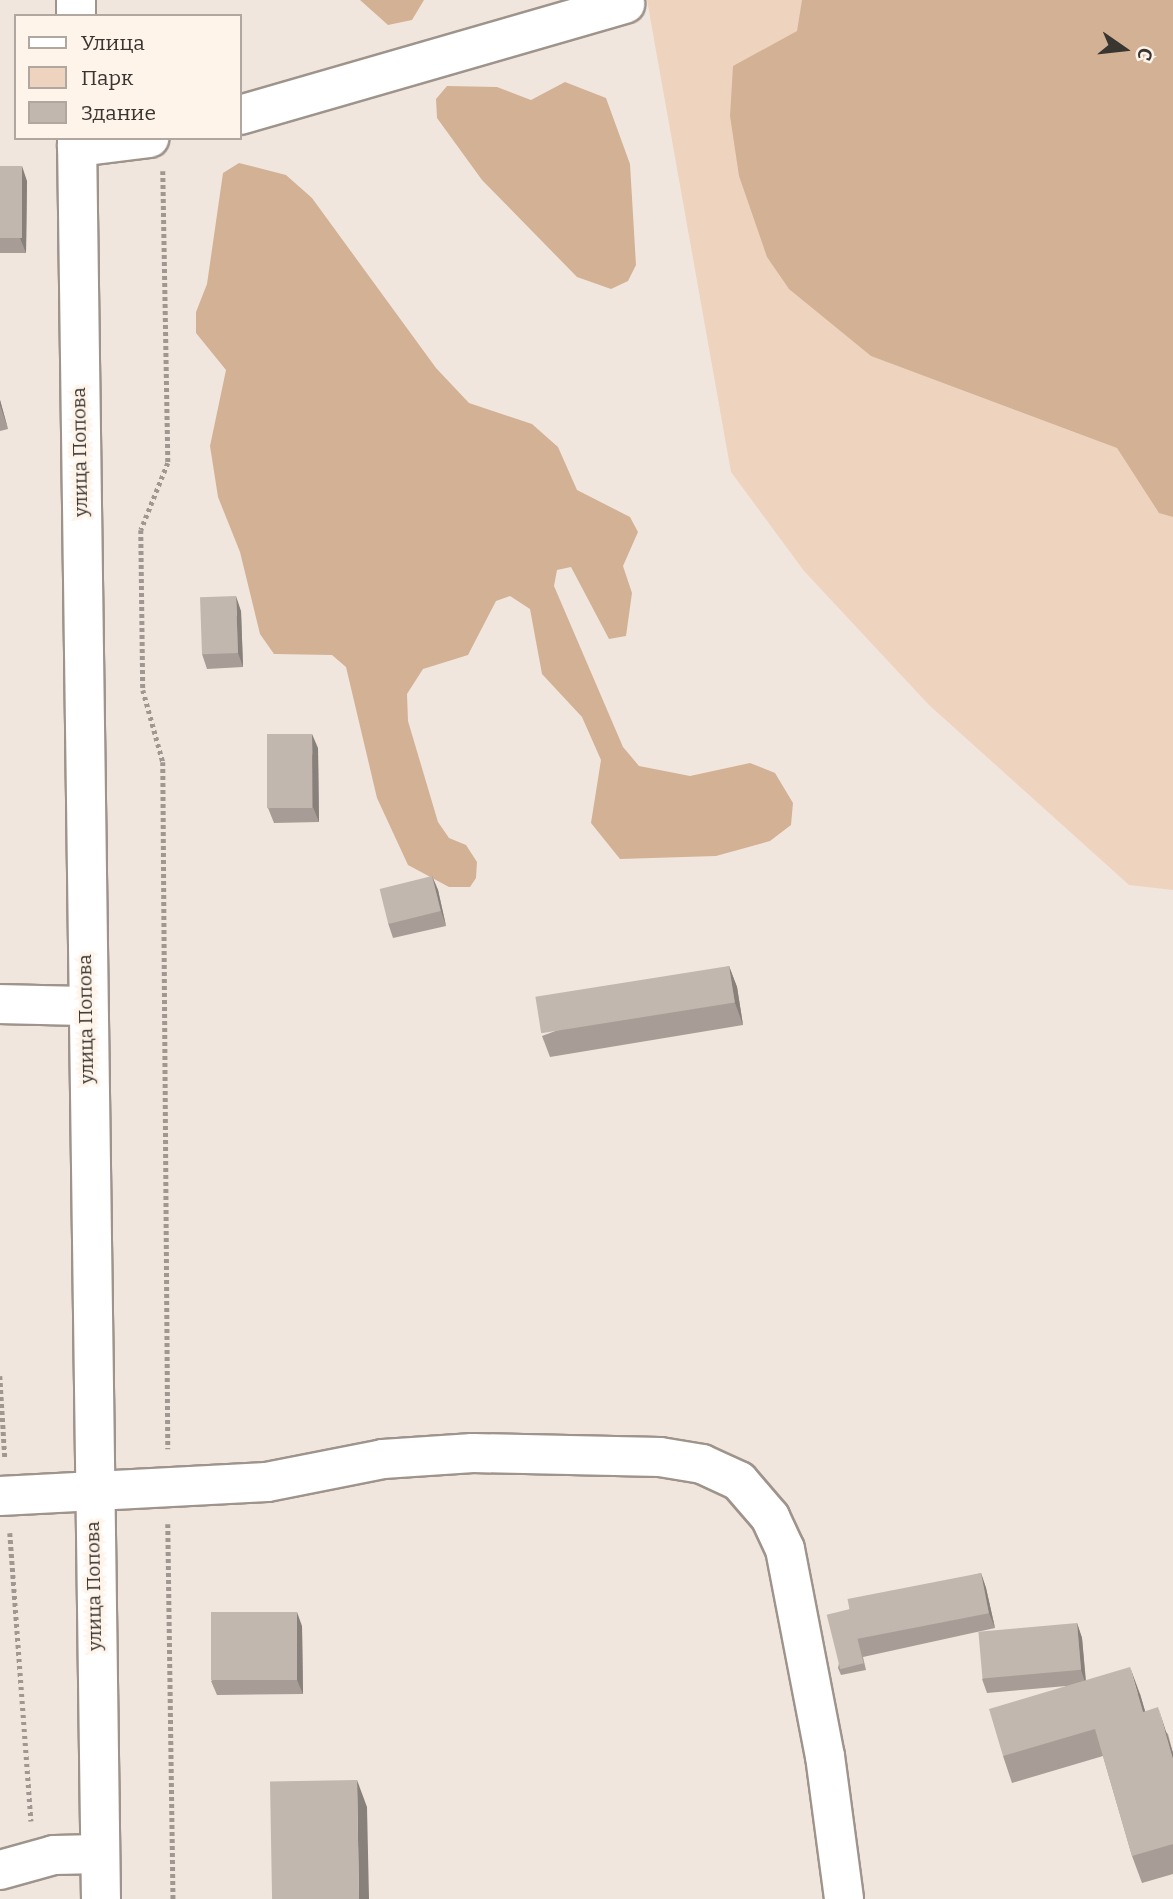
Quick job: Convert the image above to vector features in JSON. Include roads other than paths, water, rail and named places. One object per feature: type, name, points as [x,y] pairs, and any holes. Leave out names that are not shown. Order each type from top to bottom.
[{"type":"main road","points":[[242,114],[625,4]]},
{"type":"main road","points":[[77,143],[156,152]]},
{"type":"main road","name":"улица Попова","points":[[77,143],[92,1494],[101,1899]]},
{"type":"main road","points":[[0,1004],[86,1006]]},
{"type":"main road","points":[[3,1496],[168,1489],[473,1453],[660,1457],[702,1464],[739,1481],[770,1517],[785,1549],[825,1756],[844,1899]]},
{"type":"main road","points":[[17,1864],[100,1854]]}]
